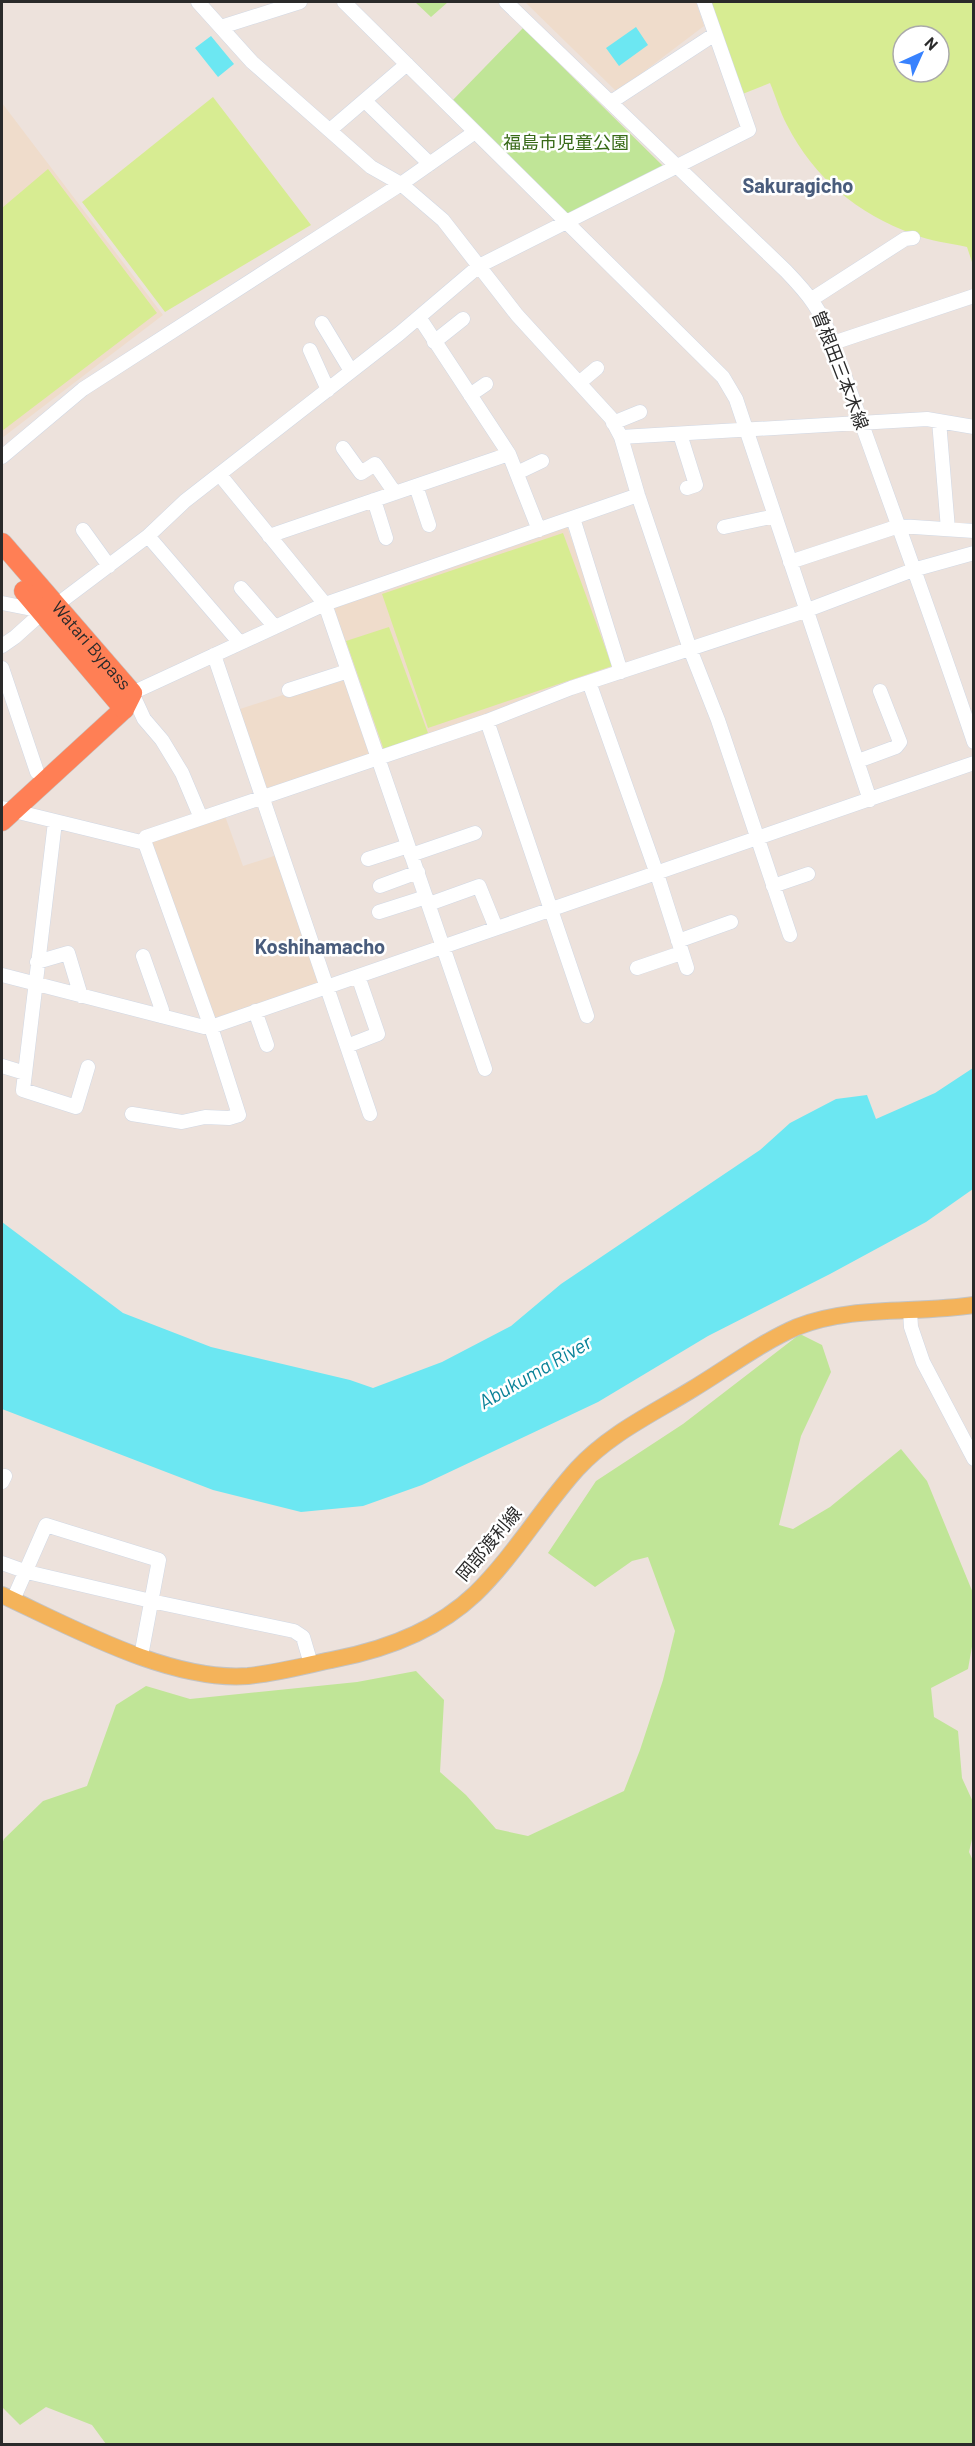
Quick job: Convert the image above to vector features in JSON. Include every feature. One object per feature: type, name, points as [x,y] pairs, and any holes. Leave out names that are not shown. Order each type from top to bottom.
[{"type":"highway","name":"Watari Bypass","points":[[2,543],[44,612]]},
{"type":"highway","name":"Watari Bypass","points":[[2,564],[123,700]]},
{"type":"highway","name":"Watari Bypass","points":[[4,811],[37,772],[123,700]]},
{"type":"highway","name":"Watari Bypass","points":[[4,811],[123,700]]},
{"type":"main road","name":"岡部渡利線","points":[[5,1597],[98,1641],[154,1661],[193,1671],[248,1676],[364,1653],[405,1640],[431,1628],[454,1611],[505,1561],[532,1522],[579,1467],[597,1451],[634,1424],[772,1340],[798,1327],[822,1320],[868,1313],[974,1305]]},
{"type":"street","points":[[198,2],[252,62],[371,168],[401,184],[443,220],[517,315],[613,423],[621,437],[690,649],[718,720],[790,935]]},
{"type":"street","points":[[221,27],[300,2]]},
{"type":"street","points":[[344,2],[723,377],[736,399],[870,800]]},
{"type":"street","name":"曽根田三本木線","points":[[506,2],[786,271],[812,299],[824,319],[833,343],[913,570],[935,625],[974,742]]},
{"type":"street","points":[[2,646],[44,612],[148,536],[185,501],[328,390],[479,266],[749,130],[704,2]]},
{"type":"street","points":[[611,102],[715,34]]},
{"type":"street","points":[[330,130],[407,64]]},
{"type":"street","points":[[365,101],[430,164]]},
{"type":"street","points":[[2,457],[83,389],[401,184],[475,132]]},
{"type":"street","points":[[812,299],[905,238],[913,238]]},
{"type":"street","points":[[833,343],[974,296]]},
{"type":"street","points":[[419,317],[509,454],[539,530]]},
{"type":"street","points":[[434,342],[463,319]]},
{"type":"street","points":[[322,322],[351,371]]},
{"type":"street","points":[[310,350],[328,390]]},
{"type":"street","points":[[579,383],[597,368]]},
{"type":"street","points":[[470,395],[486,384]]},
{"type":"street","points":[[613,423],[640,412]]},
{"type":"street","points":[[621,437],[927,419],[974,427]]},
{"type":"street","points":[[939,421],[948,529]]},
{"type":"street","points":[[680,434],[696,485],[687,488]]},
{"type":"street","points":[[343,448],[362,473],[375,464],[395,493]]},
{"type":"street","points":[[269,536],[509,454]]},
{"type":"street","points":[[517,473],[542,461]]},
{"type":"street","points":[[220,476],[325,604],[485,1069]]},
{"type":"street","points":[[416,486],[429,525]]},
{"type":"street","points":[[201,818],[182,773],[162,740],[123,700],[325,604],[638,495]]},
{"type":"street","points":[[374,500],[386,538]]},
{"type":"street","points":[[724,527],[775,516]]},
{"type":"street","points":[[573,518],[621,672]]},
{"type":"street","points":[[790,562],[899,526],[974,531]]},
{"type":"street","points":[[83,530],[109,566]]},
{"type":"street","points":[[148,536],[240,644]]},
{"type":"street","points":[[132,1114],[182,1122],[205,1117],[229,1118],[239,1115],[211,1026],[145,843],[146,837],[380,759],[589,682],[805,611],[913,570],[974,553]]},
{"type":"street","points":[[241,588],[275,627]]},
{"type":"street","points":[[2,603],[44,612]]},
{"type":"street","points":[[214,655],[370,1114]]},
{"type":"street","points":[[2,669],[37,772]]},
{"type":"street","points":[[289,690],[348,671]]},
{"type":"street","points":[[589,682],[657,874],[687,968]]},
{"type":"street","points":[[858,761],[896,747],[900,742],[880,691]]},
{"type":"street","points":[[487,721],[587,1016]]},
{"type":"street","points":[[2,975],[161,1016],[211,1026],[974,763]]},
{"type":"street","points":[[4,811],[145,843]]},
{"type":"street","points":[[55,822],[23,1090],[76,1107],[88,1067]]},
{"type":"street","points":[[368,859],[475,833]]},
{"type":"street","points":[[380,886],[418,872]]},
{"type":"street","points":[[773,886],[808,874]]},
{"type":"street","points":[[379,912],[479,886],[496,928]]},
{"type":"street","points":[[637,968],[731,922]]},
{"type":"street","points":[[37,962],[69,953],[81,996]]},
{"type":"street","points":[[143,956],[162,1010],[161,1016]]},
{"type":"street","points":[[347,1046],[378,1034],[358,976]]},
{"type":"street","points":[[255,1011],[267,1045]]},
{"type":"street","points":[[2,1066],[25,1073]]},
{"type":"street","points":[[910,1311],[911,1327],[923,1362],[974,1459]]},
{"type":"street","points":[[5,1597],[27,1572],[46,1525],[159,1560],[141,1656]]},
{"type":"street","points":[[2,1563],[27,1572],[151,1601],[294,1631],[303,1637],[311,1664]]},
{"type":"shaded area","points":[[525,2],[696,2],[704,26],[617,92]]},
{"type":"shaded area","points":[[2,103],[163,315],[2,438]]},
{"type":"shaded area","points":[[567,527],[618,668],[383,752],[265,790],[237,710],[353,672],[332,608]]},
{"type":"shaded area","points":[[225,816],[243,866],[277,855],[322,984],[213,1022],[150,843]]},
{"type":"green space","points":[[415,2],[448,2],[431,17]]},
{"type":"green space","points":[[708,2],[973,2],[973,265],[967,247],[926,238],[893,226],[856,205],[824,178],[798,144],[785,120],[770,83],[740,95]]},
{"type":"green space","name":"福島市児童公園","points":[[523,28],[663,166],[567,217],[451,102]]},
{"type":"green space","points":[[213,97],[311,225],[165,312],[82,202]]},
{"type":"green space","points":[[48,169],[157,313],[2,431],[2,208]]},
{"type":"green space","points":[[563,533],[612,666],[428,728],[382,594]]},
{"type":"green space","points":[[389,627],[428,733],[384,750],[346,641]]},
{"type":"green space","points":[[800,1334],[822,1345],[831,1372],[801,1436],[779,1525],[793,1529],[830,1507],[901,1449],[927,1481],[973,1593],[973,1641],[968,1669],[931,1688],[934,1717],[958,1731],[962,1778],[973,1802],[973,1835],[969,1852],[974,1863],[973,2444],[106,2444],[92,2425],[46,2407],[20,2425],[2,2407],[2,1844],[4,1839],[43,1801],[87,1786],[116,1705],[146,1686],[190,1699],[357,1682],[416,1671],[444,1700],[440,1772],[466,1795],[496,1829],[528,1836],[624,1791],[663,1680],[675,1631],[648,1557],[632,1561],[595,1587],[548,1553],[596,1481],[683,1424]]},
{"type":"water","points":[[636,27],[648,45],[619,66],[606,48]]},
{"type":"water","points":[[211,36],[234,64],[218,77],[195,48]]},
{"type":"water","name":"Abukuma River","points":[[973,1068],[973,1189],[926,1222],[708,1336],[598,1402],[422,1485],[363,1506],[301,1512],[213,1490],[2,1409],[2,1222],[123,1313],[211,1347],[350,1380],[373,1388],[442,1362],[511,1326],[561,1284],[760,1150],[790,1123],[836,1099],[867,1095],[876,1119],[935,1093]]},
{"type":"district","name":"Sakuragicho","points":[[798,186]]},
{"type":"district","name":"Koshihamacho","points":[[320,947]]}]
